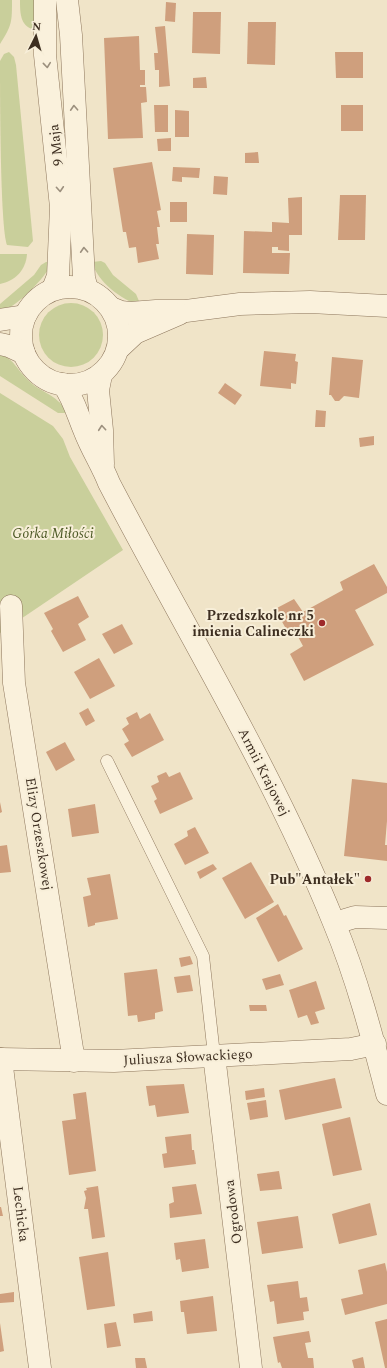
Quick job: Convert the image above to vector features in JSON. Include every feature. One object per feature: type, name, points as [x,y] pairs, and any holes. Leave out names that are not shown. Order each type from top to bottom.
[{"type":"street","name":"9 Maja","points":[[45,0],[46,55],[61,207],[58,276],[54,289]]},
{"type":"street","name":"9 Maja","points":[[67,0],[71,35],[75,140],[84,278],[87,289]]},
{"type":"street","points":[[71,35],[82,0]]},
{"type":"street","points":[[64,286],[87,289],[96,293],[111,308],[118,320],[120,334],[119,348],[115,358],[101,375],[83,383],[63,384],[51,381],[40,375],[31,366],[24,353],[21,342],[21,329],[25,316],[36,300],[54,289],[64,286]]},
{"type":"street","points":[[111,308],[121,312],[186,312],[240,304],[310,302],[387,306]]},
{"type":"street","points":[[119,348],[135,333],[186,312]]},
{"type":"street","points":[[0,320],[25,316]]},
{"type":"street","points":[[0,344],[9,346],[24,353]]},
{"type":"street","name":"Armii Krajowej","points":[[101,375],[98,390],[102,430],[103,467]]},
{"type":"street","name":"Armii Krajowej","points":[[63,384],[72,396],[85,434],[103,467],[109,483],[130,524],[189,630],[274,790],[335,924],[355,979],[375,1044],[387,1094]]},
{"type":"street","name":"Elizy Orzeszkowej","points":[[10,606],[14,683],[74,1061]]},
{"type":"street","points":[[335,924],[354,917],[387,918]]},
{"type":"street","name":"Juliusza Słowackiego","points":[[1,1059],[114,1061],[351,1049],[375,1044]]},
{"type":"street","name":"Ogrodowa","points":[[214,1055],[251,1368]]},
{"type":"street","name":"Lechicka","points":[[1,1059],[40,1368]]},
{"type":"lane","points":[[107,761],[203,956],[214,1055]]},
{"type":"green space","points":[[0,0],[12,0],[12,13],[7,32],[0,44]]},
{"type":"green space","points":[[20,0],[37,0],[37,30],[31,29],[22,20]]},
{"type":"green space","points":[[9,52],[14,57],[16,65],[33,241],[28,247],[7,245],[3,214],[0,61],[4,54]]},
{"type":"green space","points":[[0,254],[27,254],[22,270],[19,274],[5,283],[0,284]]},
{"type":"green space","points":[[54,261],[30,291],[8,309],[0,313],[0,304],[34,275],[41,265],[46,262]]},
{"type":"green space","points":[[101,261],[105,263],[113,275],[136,294],[141,306],[118,295],[99,277],[92,262]]},
{"type":"green space","points":[[65,303],[77,303],[94,312],[101,323],[103,335],[101,347],[94,358],[77,367],[65,367],[53,362],[44,353],[39,341],[39,329],[44,317],[53,308]]},
{"type":"green space","points":[[0,353],[12,362],[32,384],[58,401],[68,413],[58,413],[0,376]]},
{"type":"green space","name":"Górka Miłości","points":[[0,393],[53,426],[63,439],[70,457],[123,550],[0,633]]},
{"type":"building","points":[[166,2],[176,3],[175,22],[165,21]]},
{"type":"building","points":[[193,12],[221,12],[220,54],[192,53]]},
{"type":"building","points":[[248,22],[276,22],[275,65],[247,64]]},
{"type":"building","points":[[165,26],[170,86],[159,87],[159,70],[155,70],[154,53],[158,53],[155,27]]},
{"type":"building","points":[[139,36],[140,70],[145,70],[145,85],[140,85],[140,87],[146,87],[147,102],[141,103],[143,138],[108,139],[104,38]]},
{"type":"building","points":[[335,52],[363,52],[363,78],[336,78]]},
{"type":"building","points":[[206,77],[207,88],[193,88],[193,78]]},
{"type":"building","points":[[154,105],[168,105],[168,132],[155,132]]},
{"type":"building","points":[[341,105],[363,105],[363,131],[341,131]]},
{"type":"building","points":[[175,110],[189,111],[189,137],[175,137]]},
{"type":"building","points":[[171,138],[171,151],[158,151],[157,139]]},
{"type":"building","points":[[258,152],[259,163],[245,163],[245,153]]},
{"type":"building","points":[[152,162],[161,210],[157,211],[160,227],[157,227],[159,244],[156,244],[159,259],[138,263],[136,247],[129,248],[126,232],[123,232],[113,168]]},
{"type":"building","points":[[173,167],[200,168],[199,178],[182,177],[182,182],[172,181]]},
{"type":"building","points":[[214,176],[228,177],[227,195],[213,194]]},
{"type":"building","points":[[340,195],[366,195],[365,240],[338,240]]},
{"type":"building","points":[[302,197],[302,235],[289,235],[289,251],[278,250],[278,247],[272,247],[272,253],[290,253],[289,274],[243,273],[244,231],[272,232],[272,222],[289,223],[288,198]]},
{"type":"building","points":[[170,202],[187,202],[187,222],[170,222]]},
{"type":"building","points":[[187,234],[214,235],[213,275],[186,274]]},
{"type":"building","points":[[264,351],[296,354],[295,361],[298,362],[296,384],[291,383],[291,389],[260,386]]},
{"type":"building","points":[[332,357],[363,360],[359,398],[344,396],[339,401],[335,401],[331,395],[329,395]]},
{"type":"building","points":[[225,383],[242,395],[235,405],[218,393]]},
{"type":"building","points":[[316,410],[326,411],[325,427],[315,427]]},
{"type":"building","points":[[374,436],[374,445],[360,447],[359,438]]},
{"type":"building","name":"Przedszkole nr 5 imienia Calineczki","points":[[374,564],[387,587],[387,593],[355,610],[374,645],[304,681],[290,654],[303,646],[296,633],[290,636],[275,609],[294,599],[303,612],[343,590],[340,582]]},
{"type":"building","points":[[78,596],[89,617],[78,624],[86,640],[63,652],[51,631],[53,629],[44,613]]},
{"type":"building","points":[[122,624],[133,644],[114,654],[102,634]]},
{"type":"building","points":[[99,658],[115,686],[90,699],[74,672]]},
{"type":"building","points":[[88,708],[95,721],[86,726],[79,713]]},
{"type":"building","points":[[137,712],[140,719],[150,713],[164,740],[132,757],[124,744],[129,741],[122,729],[129,724],[126,718]]},
{"type":"building","points":[[65,742],[75,760],[56,771],[46,752]]},
{"type":"building","points":[[166,772],[169,777],[180,772],[193,799],[160,814],[154,801],[157,799],[151,786],[159,782],[157,776]]},
{"type":"building","points":[[352,779],[387,783],[387,821],[385,845],[387,845],[387,861],[344,856]]},
{"type":"building","points":[[0,802],[2,812],[0,813]]},
{"type":"building","points":[[95,804],[99,833],[72,837],[68,809]]},
{"type":"building","points":[[195,827],[209,853],[185,865],[174,844],[188,836],[187,831]]},
{"type":"building","points":[[7,845],[11,872],[0,873],[0,846]]},
{"type":"building","points":[[251,862],[274,902],[245,919],[222,878]]},
{"type":"building","points":[[213,864],[217,869],[200,879],[197,872]]},
{"type":"building","points":[[110,874],[118,919],[95,923],[95,925],[88,927],[83,897],[91,895],[87,878]]},
{"type":"building","points":[[278,904],[284,916],[286,915],[303,949],[278,962],[256,918]]},
{"type":"building","points":[[190,956],[193,964],[181,967],[179,958]]},
{"type":"building","points":[[157,969],[163,1011],[155,1013],[155,1019],[138,1022],[137,1015],[128,1016],[124,973]]},
{"type":"building","points":[[280,974],[284,985],[266,990],[262,979]]},
{"type":"building","points":[[190,975],[193,991],[177,993],[174,977]]},
{"type":"building","points":[[316,981],[325,1009],[315,1012],[319,1023],[311,1025],[307,1015],[298,1018],[289,990]]},
{"type":"building","points":[[249,1005],[266,1005],[267,1011],[250,1011]]},
{"type":"building","points":[[335,1078],[342,1108],[285,1120],[279,1090]]},
{"type":"building","points":[[184,1084],[189,1113],[157,1117],[155,1105],[149,1106],[146,1086]]},
{"type":"building","points":[[264,1088],[265,1097],[246,1100],[245,1091]]},
{"type":"building","points":[[86,1092],[96,1171],[69,1175],[62,1121],[76,1119],[73,1094]]},
{"type":"building","points":[[266,1100],[268,1117],[250,1120],[247,1103]]},
{"type":"building","points":[[350,1117],[362,1170],[333,1176],[322,1124]]},
{"type":"building","points":[[191,1134],[192,1150],[194,1150],[196,1164],[164,1168],[162,1154],[167,1153],[165,1137]]},
{"type":"building","points":[[279,1171],[282,1189],[260,1191],[257,1174]]},
{"type":"building","points":[[196,1184],[202,1214],[170,1218],[169,1204],[174,1202],[172,1187]]},
{"type":"building","points":[[98,1186],[105,1237],[92,1239],[88,1209],[84,1209],[86,1198],[84,1191],[87,1190],[86,1188]]},
{"type":"building","points":[[370,1203],[377,1235],[339,1244],[332,1214]]},
{"type":"building","points":[[1,1207],[3,1216],[0,1216]]},
{"type":"building","points":[[298,1216],[303,1248],[262,1254],[257,1222]]},
{"type":"building","points":[[205,1239],[209,1268],[182,1272],[180,1259],[176,1260],[174,1243]]},
{"type":"building","points":[[108,1252],[115,1306],[87,1310],[79,1257]]},
{"type":"building","points":[[385,1263],[387,1272],[387,1304],[345,1315],[341,1299],[363,1294],[358,1270]]},
{"type":"building","points":[[298,1281],[300,1298],[307,1297],[309,1311],[303,1312],[304,1320],[277,1324],[274,1301],[270,1302],[267,1285]]},
{"type":"building","points":[[14,1292],[14,1302],[0,1303],[0,1294]]},
{"type":"building","points":[[213,1296],[217,1331],[187,1334],[184,1312],[181,1312],[180,1301]]},
{"type":"building","points":[[152,1311],[153,1321],[134,1323],[133,1314]]},
{"type":"building","points":[[387,1319],[387,1368],[385,1368],[375,1322]]},
{"type":"building","points":[[116,1322],[121,1346],[107,1348],[104,1324]]},
{"type":"building","points":[[0,1323],[4,1351],[0,1352]]},
{"type":"building","points":[[309,1331],[311,1342],[305,1343],[308,1358],[313,1358],[314,1368],[282,1368],[280,1362],[278,1363],[273,1337]]},
{"type":"building","points":[[363,1357],[365,1368],[354,1368],[352,1360]]},
{"type":"building","points":[[135,1358],[145,1358],[147,1368],[136,1368]]},
{"type":"place","name":"Przedszkole nr 5 imienia Calineczki","points":[[322,623]]},
{"type":"place","name":"Pub\"Antałek\"","points":[[368,879]]}]
